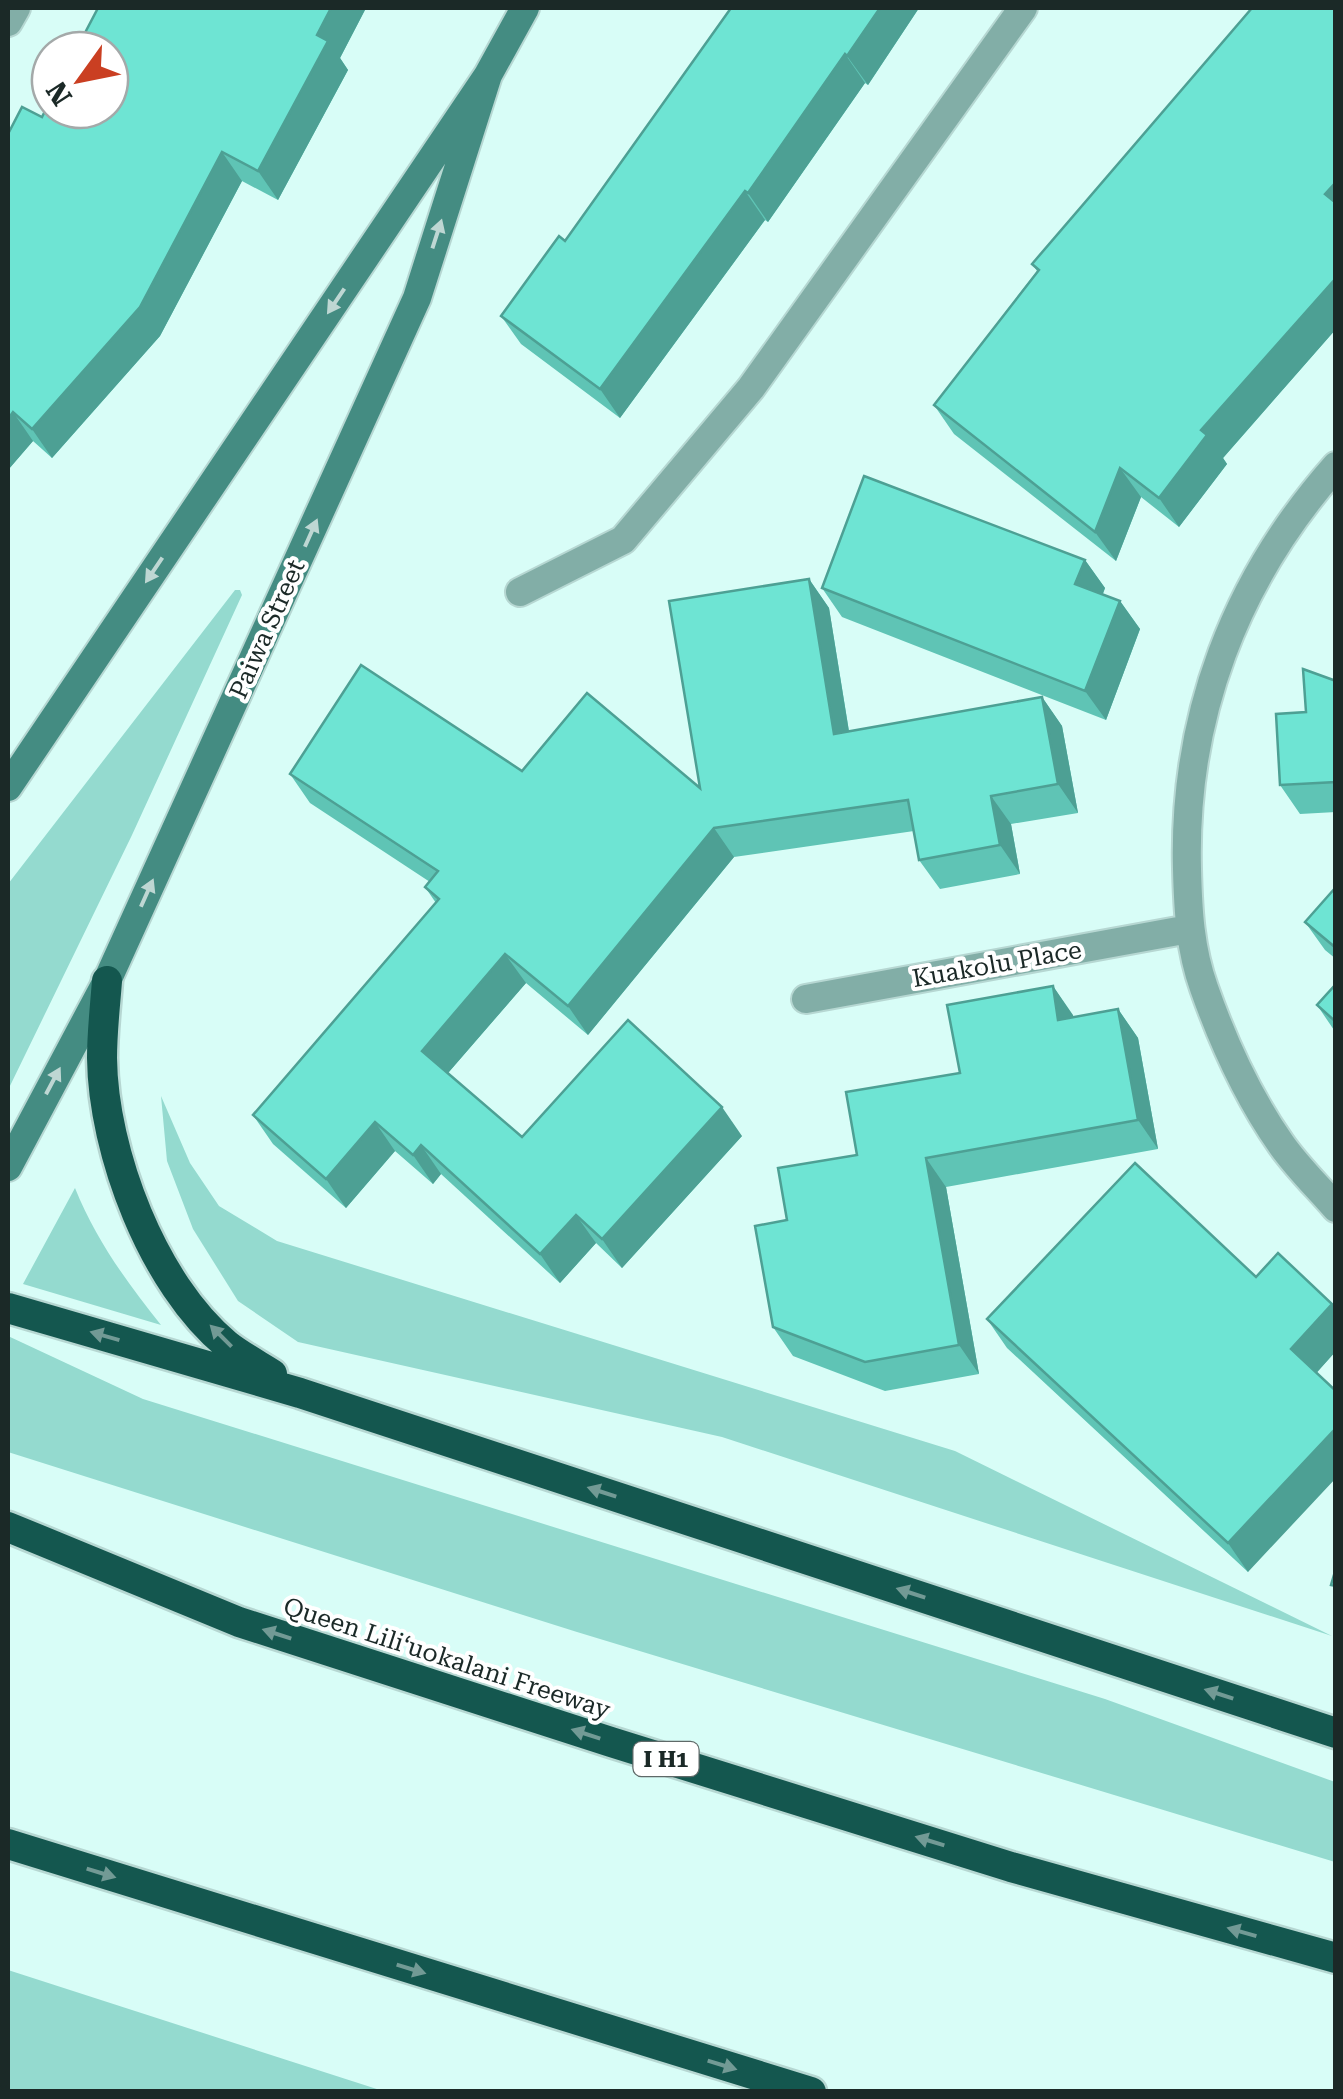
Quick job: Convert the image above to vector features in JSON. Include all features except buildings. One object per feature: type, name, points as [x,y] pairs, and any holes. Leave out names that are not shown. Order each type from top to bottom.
[{"type":"highway","points":[[107,982],[102,1059],[108,1116],[125,1184],[140,1221],[187,1300],[226,1344],[300,1392]]},
{"type":"highway","points":[[8,1308],[300,1392],[1336,1733]]},
{"type":"highway","name":"Queen Liliʻuokalani Freeway","points":[[8,1527],[239,1622],[992,1861],[1336,1958]]},
{"type":"highway","points":[[8,1844],[811,2092]]},
{"type":"main road","name":"Paiwa Street","points":[[8,787],[488,75],[525,8]]},
{"type":"main road","name":"Paiwa Street","points":[[8,1168],[107,982],[417,298],[488,75]]},
{"type":"street","points":[[8,22],[16,8]]},
{"type":"street","points":[[520,592],[623,540],[750,388],[1023,8]]},
{"type":"street","points":[[1336,466],[1277,539],[1240,608],[1215,670],[1192,760],[1186,834],[1189,929],[1202,986],[1238,1072],[1282,1145],[1336,1208]]},
{"type":"street","name":"Kuakolu Place","points":[[806,999],[1189,929]]},
{"type":"green space","points":[[235,590],[242,595],[132,835],[8,1090],[8,884]]},
{"type":"green space","points":[[161,1096],[190,1163],[219,1206],[277,1241],[955,1451],[1332,1636],[722,1437],[298,1342],[238,1301],[193,1229],[167,1161]]},
{"type":"green space","points":[[75,1188],[113,1260],[161,1325],[23,1284]]},
{"type":"green space","points":[[8,1336],[143,1399],[1105,1699],[1335,1782],[1335,1862],[577,1632],[8,1452]]},
{"type":"green space","points":[[8,1970],[383,2091],[8,2091]]}]
